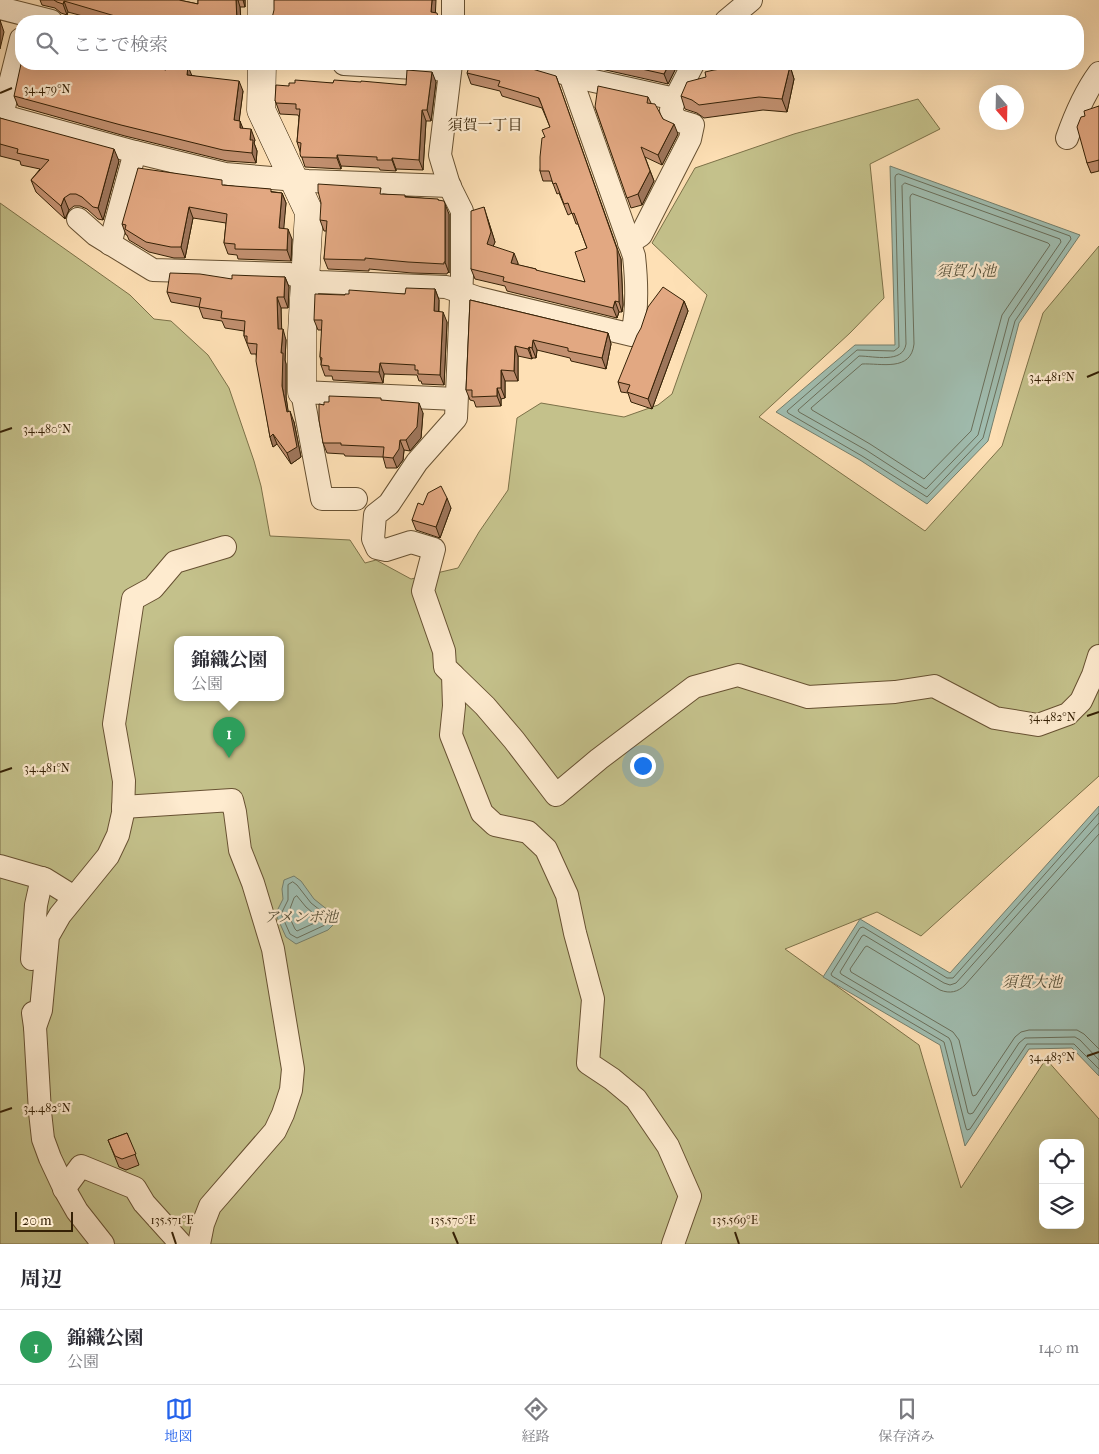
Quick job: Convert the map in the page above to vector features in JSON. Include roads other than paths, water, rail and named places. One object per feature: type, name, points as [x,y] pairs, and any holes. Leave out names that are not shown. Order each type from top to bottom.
[{"type":"street","points":[[262,0],[262,15]]},
{"type":"street","points":[[453,15],[454,0]]},
{"type":"street","points":[[733,15],[751,0]]},
{"type":"street","points":[[0,8],[28,12]]},
{"type":"street","points":[[15,62],[1,115],[135,152],[225,174],[294,180],[450,186]]},
{"type":"street","points":[[262,70],[261,110],[309,212],[302,333],[302,392],[322,499],[356,499]]},
{"type":"street","points":[[450,70],[440,155],[450,186],[462,211],[456,418],[417,462],[389,504],[375,515],[373,539],[377,548],[386,550],[411,542],[434,549],[423,592],[444,651],[445,667],[485,706],[556,795],[599,759],[694,687],[738,675],[808,697],[895,692],[934,686],[995,718],[1038,724],[1068,714],[1081,701],[1099,656]]},
{"type":"street","points":[[552,70],[675,99]]},
{"type":"street","points":[[629,243],[641,235],[690,139],[693,125],[676,120],[671,110],[690,70]]},
{"type":"street","points":[[1067,138],[1074,118],[1092,82],[1099,73]]},
{"type":"street","points":[[78,219],[96,235],[153,270],[290,274],[319,282],[446,287],[478,298],[632,335],[636,318],[637,278],[634,256],[570,75]]},
{"type":"street","points":[[110,244],[135,152]]},
{"type":"street","points":[[302,392],[456,399]]},
{"type":"street","points":[[36,1027],[41,1010],[48,936],[60,915],[108,856],[118,836],[123,807],[124,780],[114,724],[133,599],[153,588],[175,562],[225,548]]},
{"type":"street","points":[[453,675],[454,706],[451,734],[482,813],[495,825],[528,832],[546,849],[566,896],[593,999],[588,1064],[612,1079],[636,1100],[668,1146],[690,1196],[673,1244]]},
{"type":"street","points":[[123,807],[232,800],[240,850],[253,882],[273,949],[293,1069],[291,1090],[284,1114],[275,1131],[210,1206],[203,1224],[199,1244]]},
{"type":"street","points":[[0,866],[42,878],[74,898]]},
{"type":"street","points":[[42,878],[36,905],[30,999],[36,1027],[43,1139],[64,1189],[77,1211],[102,1244]]},
{"type":"street","points":[[64,1189],[82,1166],[135,1188],[144,1203],[181,1244]]},
{"type":"water","name":"須賀小池","points":[[890,166],[1080,235],[1019,323],[988,441],[927,504],[860,460],[776,412],[855,345],[895,345]]},
{"type":"water","name":"須賀大池","points":[[1099,806],[1099,1076],[1072,1048],[1029,1049],[965,1146],[940,1045],[823,977],[860,919],[950,973]]},
{"type":"water","name":"アメンボ池","points":[[294,876],[301,881],[314,899],[329,911],[335,923],[328,930],[296,944],[286,937],[277,917],[277,911],[283,899],[282,889],[284,880]]},
{"type":"place","name":"錦織公園","points":[[229,758]]},
{"type":"district","name":"須賀一丁目","points":[[485,125]]}]
